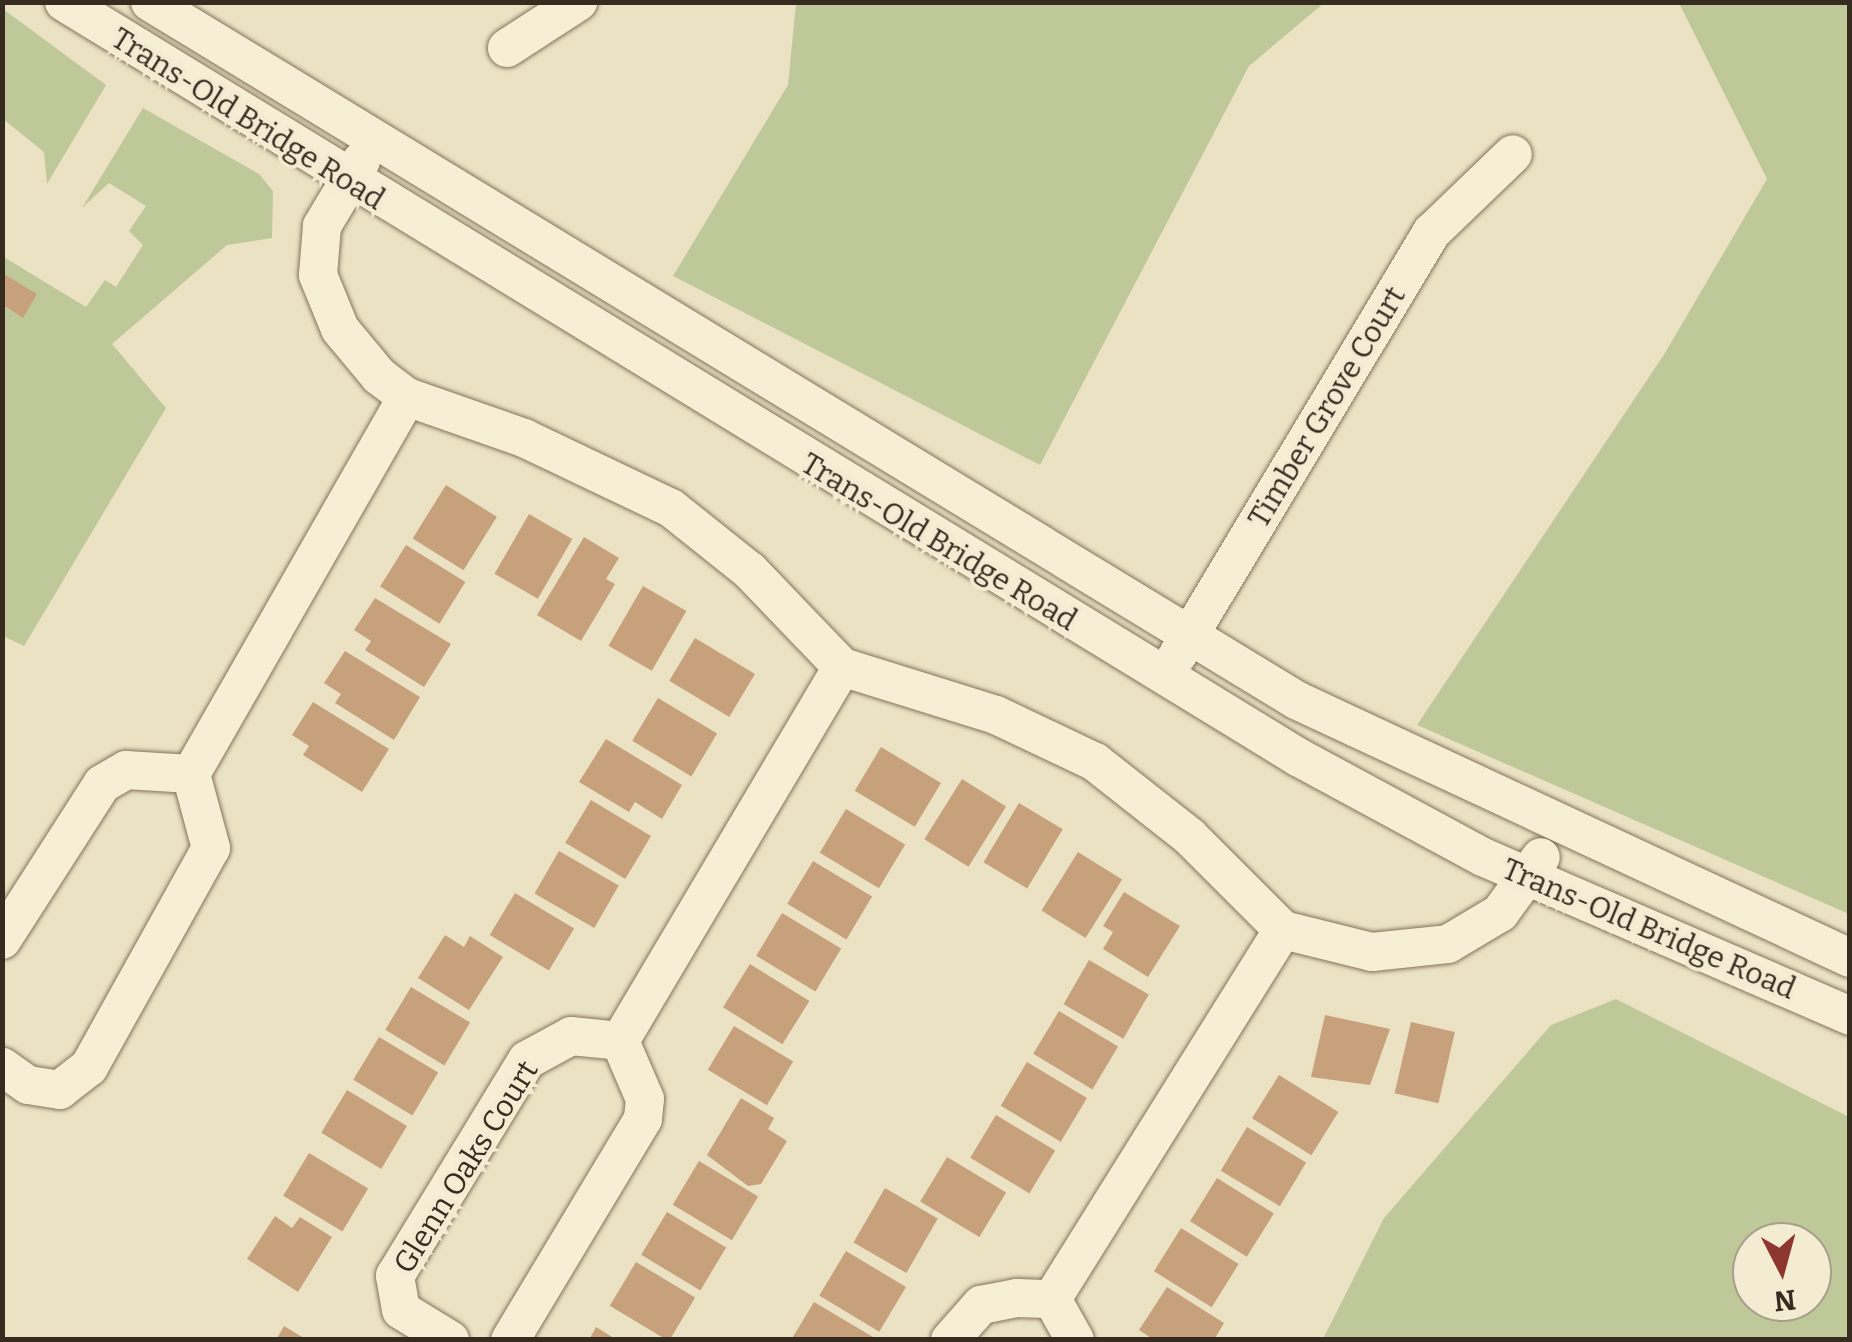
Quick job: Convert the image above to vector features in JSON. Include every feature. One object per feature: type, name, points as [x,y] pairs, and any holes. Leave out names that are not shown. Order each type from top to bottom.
[{"type":"street","name":"Trans-Old Bridge Road","points":[[64,2],[348,183],[1162,676],[1530,878],[1850,1016]]},
{"type":"street","points":[[507,48],[578,2]]},
{"type":"street","name":"Trans-Old Bridge Road","points":[[167,7],[373,140],[1190,637],[1556,828],[1850,958]]},
{"type":"street","points":[[146,56],[167,7]]},
{"type":"street","points":[[373,140],[322,226],[318,274],[340,329],[407,397],[524,438],[671,508],[750,571],[842,667],[996,715],[1095,762],[1189,836],[1283,930],[1372,952],[1448,944],[1500,913],[1530,878],[1556,828]]},
{"type":"street","name":"Timber Grove Court","points":[[1162,676],[1190,637],[1432,232],[1513,154]]},
{"type":"street","points":[[190,774],[407,397]]},
{"type":"street","points":[[510,1340],[643,1120],[645,1099],[620,1042],[842,667]]},
{"type":"street","points":[[2,940],[102,784],[126,770],[190,774]]},
{"type":"street","points":[[2,1068],[28,1085],[60,1090],[89,1067],[211,848],[212,825],[190,774]]},
{"type":"street","points":[[1052,1299],[1283,930]]},
{"type":"street","name":"Glenn Oaks Court","points":[[450,1340],[402,1310],[395,1276],[527,1060],[571,1036],[620,1042]]},
{"type":"street","points":[[950,1340],[982,1305],[1052,1299]]},
{"type":"street","points":[[1052,1299],[1075,1340]]},
{"type":"green space","points":[[796,2],[1324,3],[1249,66],[1040,465],[673,276],[788,85]]},
{"type":"green space","points":[[1679,3],[1849,3],[1849,914],[1417,725],[1665,353],[1767,179]]},
{"type":"green space","points":[[3,9],[106,85],[47,184],[44,152],[3,119]]},
{"type":"green space","points":[[143,108],[259,174],[273,191],[272,238],[227,245],[112,344],[166,408],[24,646],[3,636],[2,256],[86,307],[105,280],[116,287],[143,245],[129,231],[146,206],[109,183],[82,208]]},
{"type":"green space","points":[[1616,999],[1849,1117],[1849,1339],[1323,1339],[1384,1218],[1551,1025]]},
{"type":"building","points":[[2,273],[37,294],[23,318],[2,304]]},
{"type":"building","points":[[446,485],[497,517],[463,570],[413,538]]},
{"type":"building","points":[[529,514],[572,539],[538,599],[494,574]]},
{"type":"building","points":[[584,537],[619,558],[606,579],[615,584],[581,641],[537,615]]},
{"type":"building","points":[[406,545],[465,582],[439,624],[380,587]]},
{"type":"building","points":[[643,586],[686,611],[652,671],[608,646]]},
{"type":"building","points":[[375,598],[451,644],[424,687],[365,650],[371,641],[354,630]]},
{"type":"building","points":[[695,638],[755,674],[729,717],[669,681]]},
{"type":"building","points":[[345,651],[420,697],[394,740],[335,703],[341,694],[324,683]]},
{"type":"building","points":[[658,698],[717,734],[691,776],[632,741]]},
{"type":"building","points":[[313,702],[389,749],[362,792],[303,755],[309,746],[292,735]]},
{"type":"building","points":[[606,739],[682,785],[662,819],[635,802],[629,812],[579,782]]},
{"type":"building","points":[[881,747],[941,783],[915,827],[855,791]]},
{"type":"building","points":[[962,779],[1006,807],[968,867],[924,839]]},
{"type":"building","points":[[591,800],[651,836],[625,879],[565,843]]},
{"type":"building","points":[[1019,803],[1063,829],[1027,888],[983,862]]},
{"type":"building","points":[[846,809],[905,845],[879,888],[820,853]]},
{"type":"building","points":[[559,851],[619,885],[594,928],[534,893]]},
{"type":"building","points":[[1078,852],[1122,880],[1086,938],[1041,911]]},
{"type":"building","points":[[813,861],[872,897],[846,939],[787,904]]},
{"type":"building","points":[[1124,892],[1180,926],[1148,977],[1103,949],[1113,932],[1103,926]]},
{"type":"building","points":[[515,893],[574,929],[549,971],[490,935]]},
{"type":"building","points":[[782,913],[841,949],[815,991],[756,956]]},
{"type":"building","points":[[445,935],[464,947],[470,936],[503,957],[469,1010],[418,978]]},
{"type":"building","points":[[1089,960],[1149,995],[1123,1039],[1064,1004]]},
{"type":"building","points":[[750,964],[809,1001],[782,1044],[723,1007]]},
{"type":"building","points":[[411,987],[470,1023],[444,1065],[385,1030]]},
{"type":"building","points":[[1059,1011],[1118,1047],[1092,1089],[1033,1054]]},
{"type":"building","points":[[1325,1015],[1390,1029],[1370,1085],[1311,1077]]},
{"type":"building","points":[[1411,1022],[1455,1032],[1438,1103],[1395,1093]]},
{"type":"building","points":[[734,1026],[793,1062],[767,1105],[708,1070]]},
{"type":"building","points":[[379,1037],[438,1073],[412,1115],[353,1080]]},
{"type":"building","points":[[1027,1062],[1087,1098],[1061,1142],[1001,1106]]},
{"type":"building","points":[[1279,1075],[1338,1112],[1311,1155],[1252,1118]]},
{"type":"building","points":[[347,1090],[407,1126],[381,1169],[321,1133]]},
{"type":"building","points":[[741,1098],[774,1118],[768,1129],[787,1141],[761,1184],[748,1186],[707,1155]]},
{"type":"building","points":[[996,1115],[1055,1151],[1029,1193],[970,1158]]},
{"type":"building","points":[[1247,1127],[1306,1163],[1280,1206],[1221,1171]]},
{"type":"building","points":[[309,1153],[368,1189],[342,1231],[283,1196]]},
{"type":"building","points":[[947,1157],[1006,1193],[979,1237],[920,1202]]},
{"type":"building","points":[[699,1161],[758,1197],[732,1240],[673,1205]]},
{"type":"building","points":[[1217,1178],[1274,1214],[1247,1257],[1190,1221]]},
{"type":"building","points":[[885,1188],[938,1218],[906,1273],[854,1243]]},
{"type":"building","points":[[667,1212],[726,1248],[700,1290],[641,1255]]},
{"type":"building","points":[[275,1216],[292,1228],[300,1217],[332,1237],[298,1292],[247,1259]]},
{"type":"building","points":[[1181,1228],[1239,1264],[1212,1307],[1154,1271]]},
{"type":"building","points":[[846,1251],[906,1287],[879,1332],[819,1296]]},
{"type":"building","points":[[636,1262],[695,1298],[670,1340],[610,1306]]},
{"type":"building","points":[[1167,1287],[1224,1323],[1214,1340],[1154,1340],[1139,1330]]},
{"type":"building","points":[[814,1302],[873,1337],[872,1340],[791,1340]]},
{"type":"building","points":[[284,1326],[307,1340],[276,1340]]},
{"type":"building","points":[[596,1327],[617,1340],[589,1340]]}]
